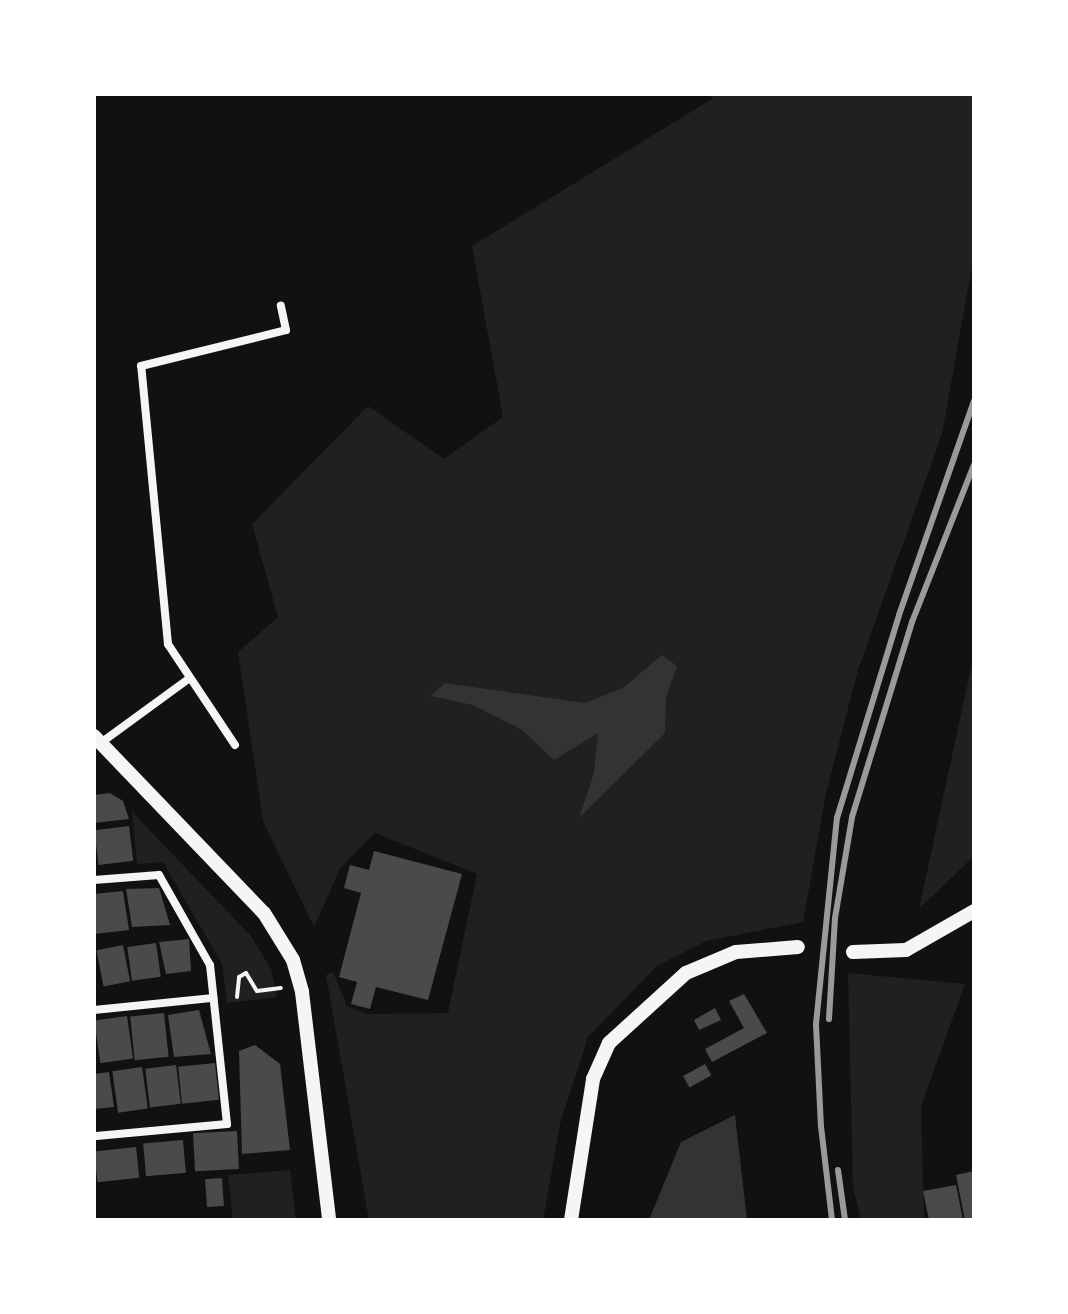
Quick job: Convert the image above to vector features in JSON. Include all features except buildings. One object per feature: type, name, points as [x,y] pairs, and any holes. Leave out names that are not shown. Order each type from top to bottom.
[{"type":"street","points":[[235,745],[187,680],[168,644],[141,366],[286,330],[281,306]]},
{"type":"street","points":[[187,680],[98,739],[264,913],[293,960],[307,1026],[329,1220]]},
{"type":"street","points":[[94,880],[159,875],[210,965],[227,1124],[94,1136]]},
{"type":"street","points":[[853,952],[906,950],[974,911]]},
{"type":"street","points":[[571,1220],[593,1079],[609,1043],[686,973],[736,952],[798,947]]},
{"type":"street","points":[[94,1010],[213,998]]},
{"type":"path","points":[[237,997],[239,977],[246,973],[257,991],[281,988]]},
{"type":"shaded area","points":[[711,94],[974,94],[974,255],[942,434],[858,670],[826,793],[803,922],[706,941],[657,966],[588,1037],[560,1124],[543,1220],[369,1220],[326,975],[333,972],[347,1006],[366,1014],[448,1013],[477,874],[375,833],[341,867],[314,927],[263,821],[238,652],[278,617],[252,524],[368,406],[444,459],[503,417],[472,246],[712,99]]},
{"type":"shaded area","points":[[974,654],[974,856],[919,909]]},
{"type":"shaded area","points":[[662,655],[677,666],[666,697],[665,733],[579,818],[594,773],[598,733],[554,760],[521,729],[473,705],[431,696],[445,683],[585,703],[623,688]]},
{"type":"shaded area","points":[[132,812],[251,936],[271,969],[277,997],[227,1003],[222,964],[163,862],[137,864]]},
{"type":"shaded area","points":[[848,973],[965,984],[921,1106],[924,1220],[861,1220],[853,1187]]},
{"type":"shaded area","points":[[735,1115],[747,1220],[649,1220],[681,1142]]},
{"type":"shaded area","points":[[290,1170],[296,1220],[233,1220],[228,1175]]},
{"type":"railway","points":[[832,1220],[821,1127],[816,1024],[837,818],[899,615],[974,401]]},
{"type":"railway","points":[[829,1019],[835,918],[852,817],[912,622],[974,465]]},
{"type":"railway","points":[[838,1170],[845,1220]]}]
